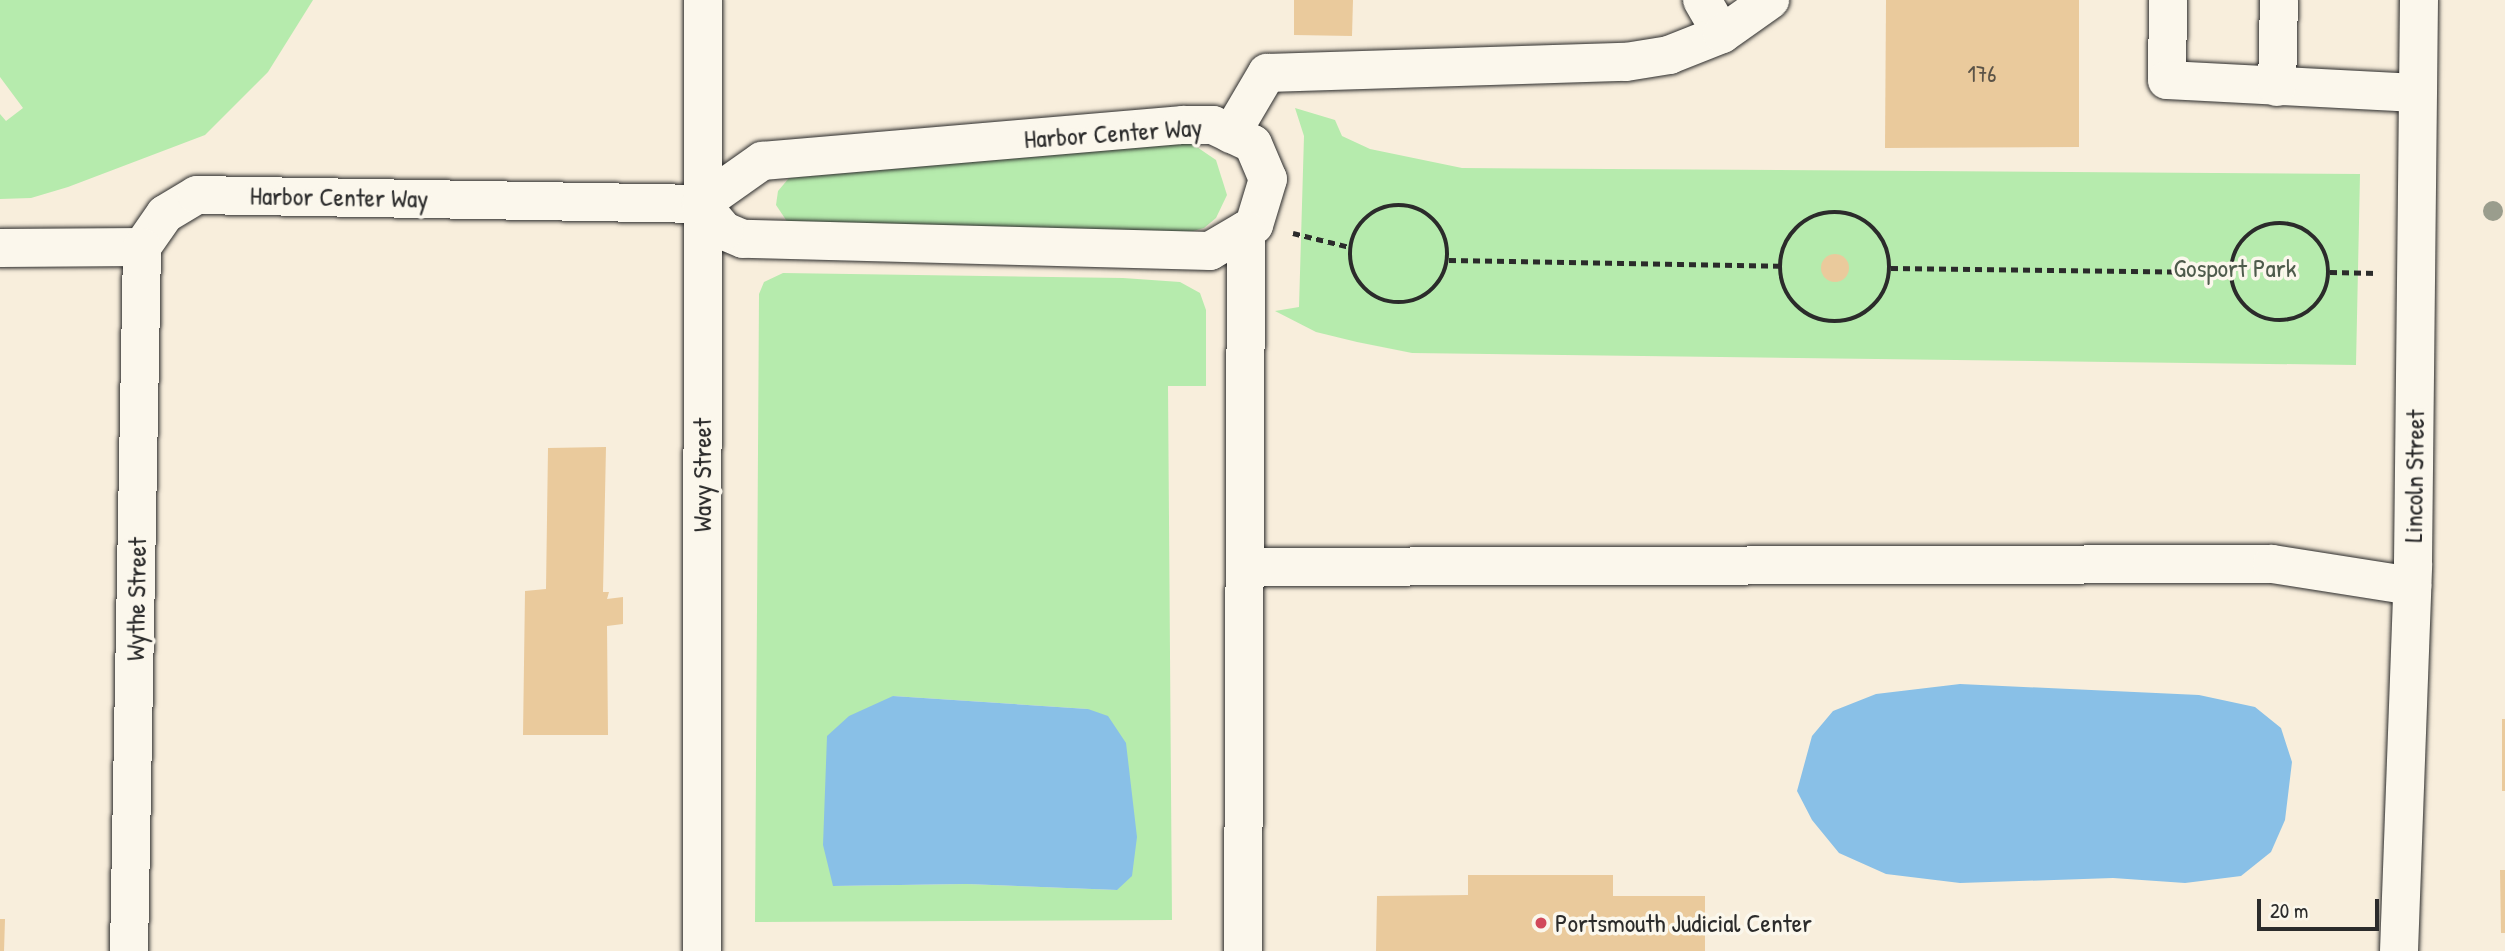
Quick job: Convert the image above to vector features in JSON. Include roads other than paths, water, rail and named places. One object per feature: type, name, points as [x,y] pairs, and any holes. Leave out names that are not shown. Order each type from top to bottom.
[{"type":"street","name":"Wavy Street","points":[[702,951],[703,0]]},
{"type":"street","points":[[1702,0],[1721,33]]},
{"type":"street","points":[[1231,134],[1267,73],[1626,62],[1669,55],[1721,33],[1770,0]]},
{"type":"street","points":[[2168,0],[2167,80],[2417,93]]},
{"type":"street","points":[[2277,87],[2279,0]]},
{"type":"street","name":"Lincoln Street","points":[[2399,951],[2412,586],[2419,0]]},
{"type":"street","name":"Harbor Center Way","points":[[142,247],[165,214],[197,195],[701,204],[762,161],[1183,125],[1213,125],[1253,144],[1268,179],[1250,228],[1243,951]]},
{"type":"street","points":[[701,204],[712,221],[743,239],[1210,251],[1250,228]]},
{"type":"street","points":[[0,248],[142,247]]},
{"type":"street","name":"Wythe Street","points":[[129,951],[142,247]]},
{"type":"street","points":[[1245,567],[2272,564],[2412,586]]},
{"type":"water","points":[[1960,684],[2199,695],[2255,707],[2281,728],[2292,762],[2285,820],[2271,852],[2241,876],[2185,883],[2113,878],[1960,883],[1886,874],[1839,853],[1812,820],[1797,791],[1812,736],[1833,711],[1876,694]]},
{"type":"water","points":[[893,696],[1088,709],[1108,716],[1126,743],[1137,837],[1132,876],[1117,890],[966,884],[833,886],[823,845],[827,736],[849,716]]},
{"type":"place","name":"Portsmouth Judicial Center","points":[[1541,923]]},
{"type":"park label","name":"Gosport Park","points":[[2235,268]]}]
